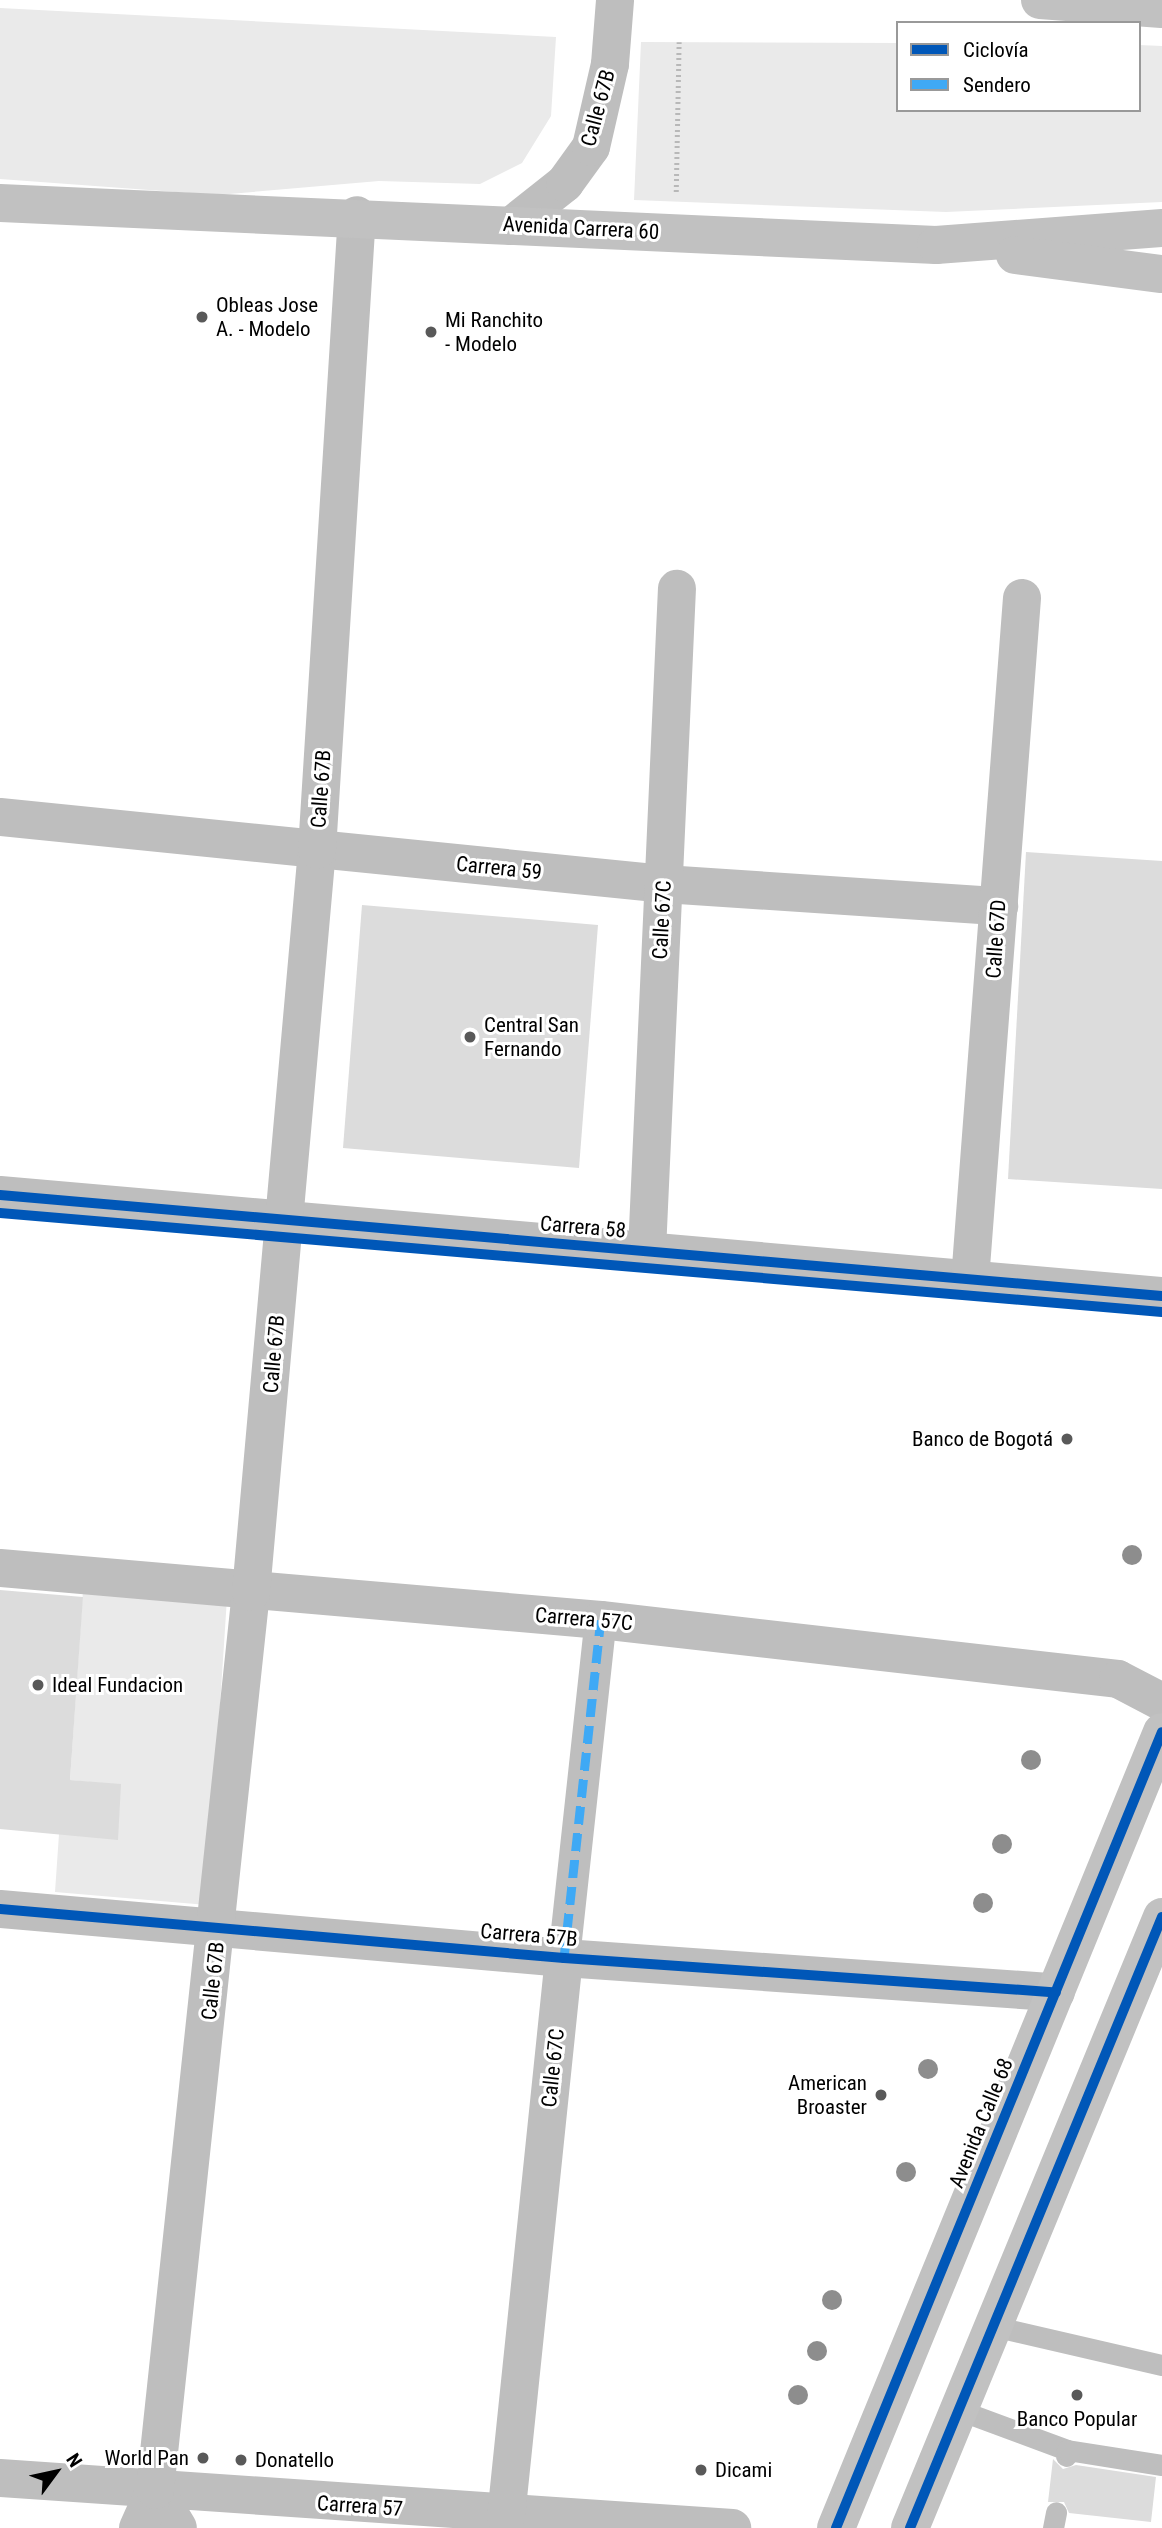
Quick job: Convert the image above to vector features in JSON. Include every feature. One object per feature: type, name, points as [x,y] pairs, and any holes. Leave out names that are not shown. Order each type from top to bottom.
[{"type":"main road","points":[[1040,0],[1162,9]]},
{"type":"main road","name":"Avenida Carrera 60","points":[[0,203],[357,215],[511,226],[936,245],[1162,228]]},
{"type":"main road","points":[[936,245],[1162,274]]},
{"type":"main road","name":"Avenida Calle 68","points":[[836,2528],[1162,1732]]},
{"type":"main road","points":[[910,2528],[993,2326],[1150,1976],[1162,1917]]},
{"type":"street","name":"Calle 67B","points":[[511,226],[565,183],[591,147],[610,64],[615,0]]},
{"type":"street","name":"Calle 67B","points":[[155,2490],[219,1925],[285,1220],[317,849],[357,215]]},
{"type":"street","name":"Calle 67C","points":[[647,1251],[677,589]]},
{"type":"street","name":"Calle 67D","points":[[970,1280],[1022,598]]},
{"type":"street","name":"Carrera 59","points":[[0,817],[664,884],[999,906]]},
{"type":"street","name":"Carrera 58","points":[[0,1195],[1162,1296]]},
{"type":"street","name":"Carrera 57C","points":[[0,1568],[251,1592],[601,1620],[1118,1679],[1162,1702]]},
{"type":"street","name":"Calle 67C","points":[[506,2517],[601,1620]]},
{"type":"street","name":"Carrera 57B","points":[[0,1909],[219,1925],[564,1958],[1056,1992]]},
{"type":"street","name":"Carrera 57","points":[[0,2478],[506,2517],[732,2528]]},
{"type":"street","points":[[138,2528],[155,2490]]},
{"type":"street","points":[[155,2490],[178,2528]]},
{"type":"lane","points":[[993,2326],[1162,2365]]},
{"type":"lane","points":[[959,2410],[1066,2453],[1162,2465]]},
{"type":"path","points":[[676,201],[679,42]]},
{"type":"shaded area","points":[[0,8],[556,37],[551,116],[522,163],[480,184],[379,181],[217,195],[0,179]]},
{"type":"shaded area","points":[[641,42],[896,43],[896,112],[1141,112],[1141,45],[1162,46],[1162,202],[946,212],[634,200]]},
{"type":"shaded area","points":[[83,1590],[227,1598],[207,1905],[55,1892],[59,1834],[121,1785],[70,1780]]},
{"type":"building","points":[[1026,852],[1162,861],[1162,1189],[1008,1179]]},
{"type":"building","name":"Central San Fernando","points":[[362,905],[598,925],[579,1168],[343,1148]]},
{"type":"building","name":"Ideal Fundacion","points":[[0,1590],[83,1597],[70,1780],[121,1784],[118,1840],[0,1829]]},
{"type":"building","points":[[1053,2459],[1063,2469],[1076,2465],[1156,2477],[1151,2522],[1069,2513],[1064,2502],[1048,2502]]},
{"type":"marked path","points":[[564,1958],[601,1620]]},
{"type":"cycle path","points":[[0,1195],[1162,1296]]},
{"type":"cycle path","points":[[0,1213],[1162,1312]]},
{"type":"cycle path","points":[[836,2528],[1162,1732]]},
{"type":"cycle path","points":[[0,1909],[564,1958],[1056,1992]]},
{"type":"cycle path","points":[[910,2528],[1162,1917]]},
{"type":"place","name":"Obleas Jose A. - Modelo","points":[[202,317]]},
{"type":"place","name":"Mi Ranchito - Modelo","points":[[431,332]]},
{"type":"place","name":"Central San Fernando","points":[[470,1037]]},
{"type":"place","name":"Banco de Bogotá","points":[[1067,1439]]},
{"type":"place","name":"Ideal Fundacion","points":[[38,1685]]},
{"type":"place","name":"American Broaster","points":[[881,2095]]},
{"type":"place","name":"Banco Popular","points":[[1077,2395]]},
{"type":"place","name":"World Pan","points":[[203,2458]]},
{"type":"place","name":"Donatello","points":[[241,2460]]},
{"type":"place","name":"Dicami","points":[[701,2470]]}]
